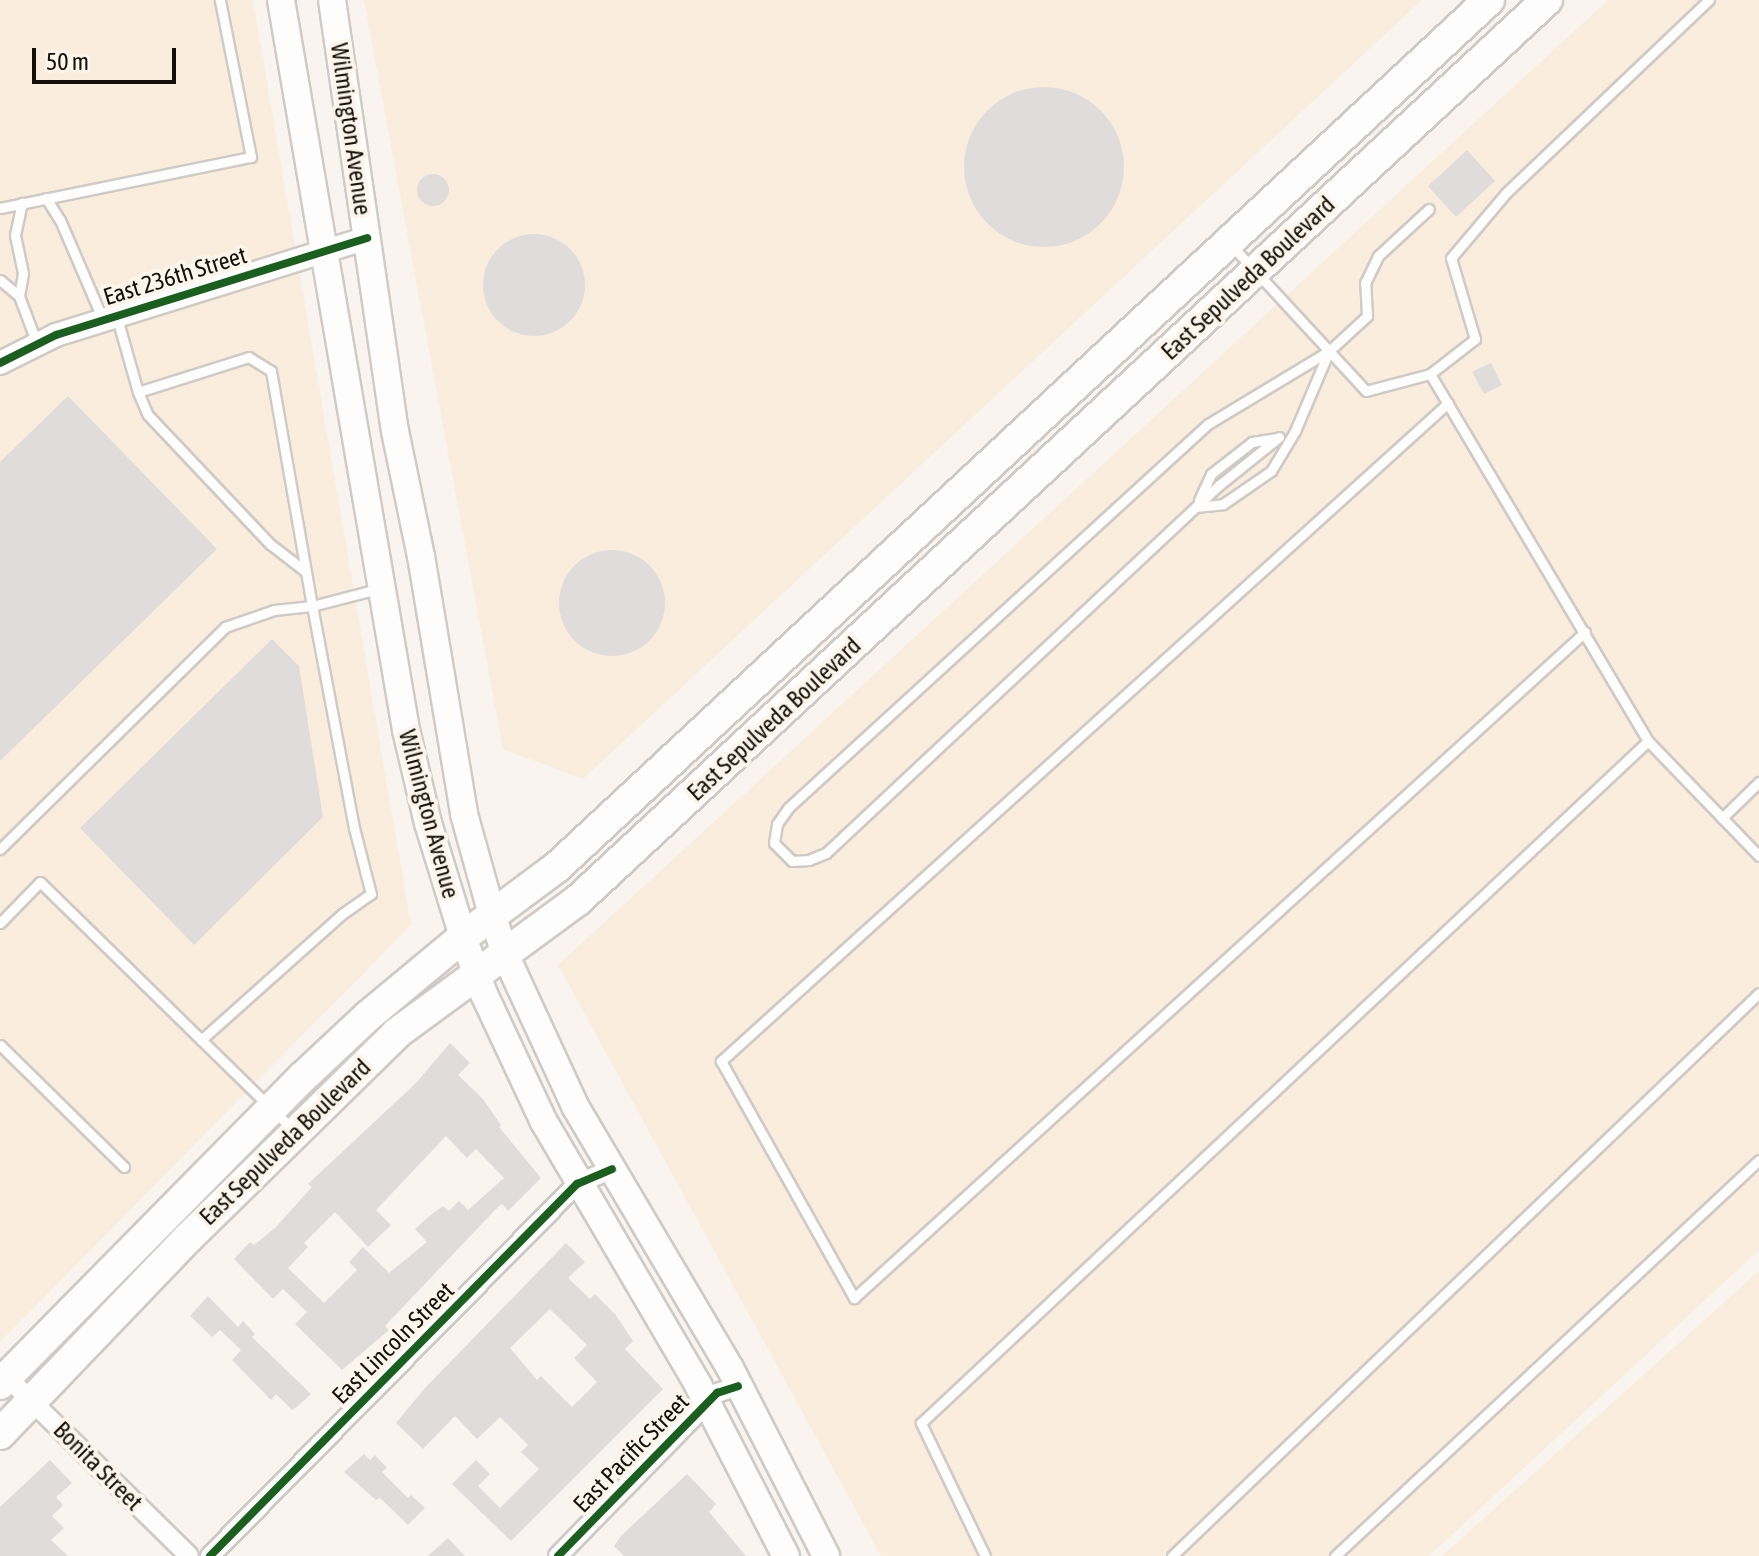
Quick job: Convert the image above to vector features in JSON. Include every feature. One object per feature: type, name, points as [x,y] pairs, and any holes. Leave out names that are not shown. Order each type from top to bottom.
[{"type":"main road","name":"Wilmington Avenue","points":[[281,0],[381,588],[424,807],[463,937],[476,974],[544,1122],[577,1184],[707,1403],[786,1556]]},
{"type":"main road","name":"Wilmington Avenue","points":[[332,0],[395,431],[421,556],[464,814],[504,952],[575,1106],[738,1386],[826,1556]]},
{"type":"main road","name":"East Sepulveda Boulevard","points":[[2,1377],[368,1016],[492,914],[557,867],[1489,0]]},
{"type":"main road","name":"East Sepulveda Boulevard","points":[[0,1434],[188,1238],[397,1033],[577,901],[1547,0]]},
{"type":"street","name":"East 236th Street","points":[[0,363],[37,344],[110,318],[367,238]]},
{"type":"street","name":"East Lincoln Street","points":[[210,1556],[577,1184],[612,1169]]},
{"type":"street","name":"Bonita Street","points":[[2,1377],[32,1401],[189,1556]]},
{"type":"street","name":"East Pacific Street","points":[[558,1556],[717,1393],[738,1386]]},
{"type":"lane","points":[[0,208],[251,157],[220,0]]},
{"type":"lane","points":[[1230,244],[1366,391],[1430,374],[1475,339],[1451,258],[1506,193],[1709,0]]},
{"type":"lane","points":[[46,198],[110,318],[148,415],[270,544],[305,571]]},
{"type":"lane","points":[[19,296],[23,273],[15,235],[22,203]]},
{"type":"lane","points":[[1295,431],[1252,442],[1211,474],[1196,507],[826,853],[809,860],[792,861],[774,843],[777,824],[788,808],[1208,424],[1329,351],[1367,316],[1365,283],[1378,256],[1429,209]]},
{"type":"lane","points":[[0,280],[19,296],[37,344]]},
{"type":"lane","points":[[1196,507],[1223,504],[1271,471],[1295,431],[1329,351]]},
{"type":"lane","points":[[138,392],[249,357],[271,371],[354,828],[371,894],[342,914],[201,1040]]},
{"type":"lane","points":[[1430,374],[1648,741],[1759,856]]},
{"type":"lane","points":[[1448,403],[721,1061],[854,1298],[1585,632]]},
{"type":"lane","points":[[0,849],[225,627],[274,610],[312,606],[381,588]]},
{"type":"lane","points":[[985,1556],[921,1423],[1648,741]]},
{"type":"lane","points":[[1722,818],[1759,782]]},
{"type":"lane","points":[[0,923],[40,882],[295,1132]]},
{"type":"lane","points":[[1172,1556],[1759,993]]},
{"type":"lane","points":[[0,1045],[124,1167]]},
{"type":"lane","points":[[1335,1556],[1759,1160]]},
{"type":"shaded area","points":[[0,0],[253,0],[411,925],[0,1342]]},
{"type":"shaded area","points":[[364,0],[1422,0],[583,779],[503,749]]},
{"type":"shaded area","points":[[1608,0],[1759,0],[1759,1250],[1429,1556],[881,1556],[558,965]]},
{"type":"shaded area","points":[[1759,1271],[1759,1556],[1442,1556]]},
{"type":"building","points":[[1044,87],[1074,93],[1100,111],[1118,137],[1124,167],[1118,197],[1100,223],[1074,241],[1044,247],[1014,241],[988,223],[970,197],[964,167],[970,137],[988,111],[1014,93]]},
{"type":"building","points":[[1467,150],[1495,181],[1456,217],[1428,186]]},
{"type":"building","points":[[433,174],[444,179],[449,190],[444,201],[433,206],[422,201],[417,190],[422,179]]},
{"type":"building","points":[[534,234],[554,238],[570,249],[581,265],[585,285],[581,305],[570,321],[554,332],[534,336],[514,332],[498,321],[487,305],[483,285],[487,265],[498,249],[514,238]]},
{"type":"building","points":[[1491,363],[1502,385],[1484,394],[1472,372]]},
{"type":"building","points":[[68,396],[217,549],[0,761],[0,462]]},
{"type":"building","points":[[612,550],[632,554],[649,566],[661,583],[665,603],[661,623],[649,640],[632,652],[612,656],[592,652],[575,640],[563,623],[559,603],[563,583],[575,566],[592,554]]},
{"type":"building","points":[[272,639],[299,666],[323,817],[194,945],[80,828]]},
{"type":"building","points":[[450,1043],[470,1063],[458,1075],[483,1099],[501,1125],[499,1127],[541,1178],[508,1211],[502,1204],[495,1210],[385,1326],[389,1330],[342,1370],[295,1324],[307,1312],[283,1289],[273,1299],[234,1259],[250,1242],[254,1245],[275,1228],[312,1187],[308,1184],[416,1083]],"holes":[[[446,1136],[467,1158],[476,1149],[504,1178],[468,1210],[459,1201],[449,1211],[443,1206],[427,1218],[415,1229],[427,1242],[389,1273],[363,1247],[349,1262],[357,1270],[324,1303],[288,1268],[308,1247],[304,1243],[335,1212],[368,1247],[391,1225],[376,1210]]]},
{"type":"building","points":[[566,1243],[585,1262],[568,1278],[590,1299],[595,1294],[615,1314],[633,1341],[625,1349],[663,1389],[511,1541],[452,1484],[476,1460],[490,1474],[478,1486],[500,1508],[539,1469],[521,1452],[528,1445],[500,1417],[477,1439],[455,1416],[423,1449],[396,1423],[425,1388]],"holes":[[[550,1309],[587,1345],[574,1358],[597,1382],[572,1407],[541,1376],[537,1380],[510,1348]]]},
{"type":"building","points":[[208,1296],[238,1327],[243,1321],[255,1334],[252,1337],[311,1394],[292,1410],[276,1394],[271,1400],[232,1360],[241,1350],[220,1330],[212,1337],[190,1316]]},
{"type":"building","points":[[364,1454],[370,1460],[375,1455],[387,1468],[382,1472],[408,1498],[411,1495],[425,1508],[408,1525],[380,1498],[376,1500],[344,1472]]},
{"type":"building","points":[[50,1460],[72,1483],[56,1497],[63,1505],[52,1516],[64,1528],[51,1540],[68,1556],[0,1556],[0,1507]]},
{"type":"building","points":[[687,1474],[716,1504],[709,1512],[746,1556],[624,1556],[614,1546],[621,1536]]},
{"type":"building","points":[[448,1538],[465,1556],[428,1556]]},
{"type":"cycle path","points":[[0,363],[56,335],[367,238]]},
{"type":"cycle path","points":[[210,1556],[577,1184],[612,1169]]},
{"type":"cycle path","points":[[558,1556],[717,1393],[738,1386]]}]
